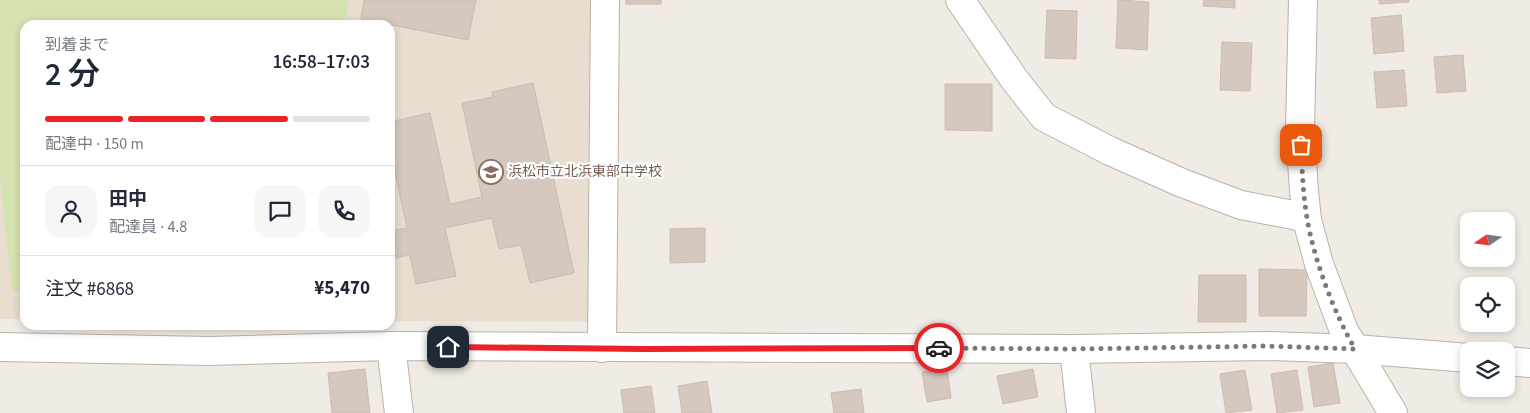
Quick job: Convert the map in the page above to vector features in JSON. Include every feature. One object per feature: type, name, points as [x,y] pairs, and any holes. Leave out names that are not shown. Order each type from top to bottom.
[{"type":"street","points":[[602,348],[605,0]]},
{"type":"street","points":[[1303,0],[1300,130],[1307,220],[1319,264],[1344,331],[1393,413]]},
{"type":"street","points":[[973,3],[1014,79],[1044,116],[1102,147],[1182,184],[1241,205],[1298,216],[1307,220]]},
{"type":"street","points":[[391,346],[399,413]]},
{"type":"street","points":[[0,347],[209,351],[391,346],[1074,349],[1268,346],[1355,349],[1460,357]]},
{"type":"street","points":[[1074,349],[1081,413]]},
{"type":"street","points":[[1515,362],[1530,363]]},
{"type":"shaded area","name":"浜松市立北浜東部中学校","points":[[0,0],[593,0],[592,322],[395,321],[395,20],[20,20],[20,319],[0,319]]},
{"type":"green space","points":[[0,0],[349,0],[345,20],[20,20],[20,292],[12,292],[0,178]]},
{"type":"building","points":[[364,0],[476,0],[468,40],[395,26],[395,20],[361,19]]},
{"type":"building","points":[[626,0],[661,0],[661,4],[626,4]]},
{"type":"building","points":[[1118,0],[1149,2],[1147,50],[1116,48]]},
{"type":"building","points":[[1204,0],[1235,0],[1235,8],[1203,6]]},
{"type":"building","points":[[1379,0],[1409,0],[1409,2],[1379,4]]},
{"type":"building","points":[[1047,10],[1077,11],[1076,59],[1045,58]]},
{"type":"building","points":[[1401,15],[1404,51],[1374,54],[1371,18]]},
{"type":"building","points":[[1222,42],[1252,43],[1250,91],[1220,90]]},
{"type":"building","points":[[1463,55],[1466,91],[1437,93],[1434,57]]},
{"type":"building","points":[[1404,70],[1407,106],[1377,108],[1374,72]]},
{"type":"building","points":[[533,83],[574,273],[530,283],[521,245],[499,249],[492,218],[445,228],[456,276],[416,284],[410,255],[395,258],[395,230],[407,228],[395,172],[395,121],[430,113],[450,204],[482,197],[462,103],[493,97],[492,92]]},
{"type":"building","points":[[945,84],[992,84],[992,131],[945,130]]},
{"type":"building","points":[[705,228],[705,262],[670,263],[670,229]]},
{"type":"building","points":[[1259,269],[1307,270],[1306,316],[1259,316]]},
{"type":"building","points":[[1199,275],[1246,275],[1246,322],[1198,322]]},
{"type":"building","points":[[1333,363],[1340,403],[1314,407],[1308,367]]},
{"type":"building","points":[[365,369],[370,413],[332,413],[328,373]]},
{"type":"building","points":[[947,369],[951,398],[927,402],[922,372]]},
{"type":"building","points":[[1033,369],[1038,397],[1003,404],[997,376]]},
{"type":"building","points":[[1245,370],[1252,410],[1226,413],[1220,374]]},
{"type":"building","points":[[1297,370],[1303,410],[1277,413],[1271,374]]},
{"type":"building","points":[[707,381],[712,413],[682,413],[678,386]]},
{"type":"building","points":[[651,386],[655,413],[624,413],[621,390]]},
{"type":"building","points":[[861,389],[864,413],[834,413],[831,393]]},
{"type":"way so far","points":[[939,348],[1074,349],[1268,346],[1355,349],[1344,331],[1319,264],[1307,220],[1301,145]]},
{"type":"place","name":"浜松市立北浜東部中学校","points":[[491,172]]},
{"type":"route","points":[[448,347],[644,349],[939,348]]}]
